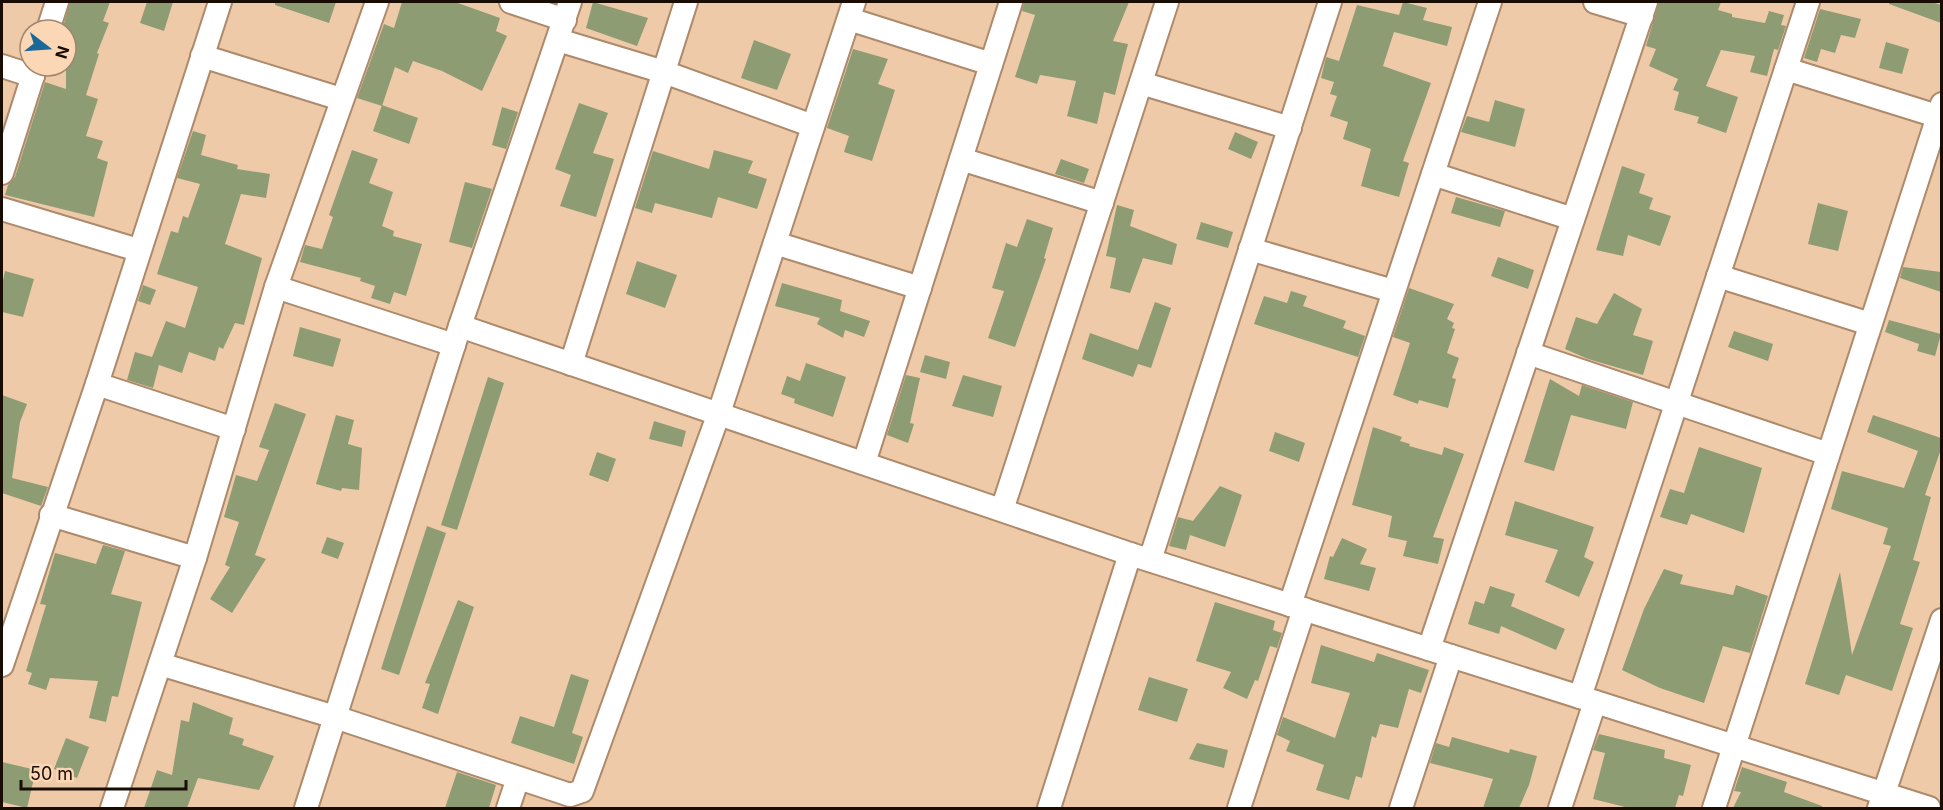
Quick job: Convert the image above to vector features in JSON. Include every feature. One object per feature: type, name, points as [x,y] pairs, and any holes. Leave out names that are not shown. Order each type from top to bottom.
[{"type":"street","points":[[52,18],[57,2]]},
{"type":"street","points":[[2,665],[10,611],[51,515],[97,384],[138,250],[220,2]]},
{"type":"street","points":[[112,808],[195,558],[276,287],[377,2]]},
{"type":"street","points":[[511,2],[564,20],[664,72],[813,126]]},
{"type":"street","points":[[571,364],[686,2]]},
{"type":"street","points":[[864,463],[1011,2]]},
{"type":"street","points":[[1002,510],[1167,2]]},
{"type":"street","points":[[1049,808],[1250,249],[1330,2]]},
{"type":"street","points":[[1239,808],[1393,291],[1490,2]]},
{"type":"street","points":[[1429,649],[1644,9],[1595,2]]},
{"type":"street","points":[[1560,808],[1588,700],[1677,403],[1808,2]]},
{"type":"street","points":[[160,664],[335,717],[570,795],[582,791],[718,413],[852,10],[991,64]]},
{"type":"street","points":[[306,808],[457,336],[564,20]]},
{"type":"street","points":[[202,56],[341,99]]},
{"type":"street","points":[[2,66],[18,68]]},
{"type":"street","points":[[1714,808],[1939,110],[1786,69]]},
{"type":"street","points":[[2,173],[32,78]]},
{"type":"street","points":[[1141,83],[1290,128]]},
{"type":"street","points":[[961,159],[1102,203]]},
{"type":"street","points":[[1433,174],[1573,219]]},
{"type":"street","points":[[2,209],[138,250]]},
{"type":"street","points":[[775,243],[920,288]]},
{"type":"street","points":[[1250,249],[1393,291]]},
{"type":"street","points":[[1718,276],[1870,324]]},
{"type":"street","points":[[276,287],[571,364],[1140,557],[1734,746],[1881,801],[1929,808]]},
{"type":"street","points":[[1528,353],[1828,454]]},
{"type":"street","points":[[97,384],[234,429]]},
{"type":"street","points":[[51,515],[195,558]]},
{"type":"street","points":[[1881,801],[1941,620]]},
{"type":"street","points":[[1401,808],[1451,656]]},
{"type":"street","points":[[508,808],[518,777]]},
{"type":"building","points":[[70,2],[110,2],[103,21],[109,23],[97,53],[99,54],[86,95],[98,99],[86,136],[103,141],[97,158],[108,162],[94,217],[5,195],[8,185],[15,177],[45,82],[66,89],[66,78],[78,78],[78,18],[65,18]]},
{"type":"building","points":[[147,2],[173,2],[164,31],[140,23]]},
{"type":"building","points":[[275,2],[336,2],[329,23],[275,5]]},
{"type":"building","points":[[402,2],[455,2],[500,18],[496,31],[507,36],[482,91],[442,71],[413,61],[408,73],[395,67],[382,106],[357,98],[384,24],[394,28]]},
{"type":"building","points":[[593,2],[648,18],[637,46],[586,28]]},
{"type":"building","points":[[1024,2],[1129,2],[1113,41],[1128,44],[1115,95],[1104,92],[1097,124],[1067,116],[1076,81],[1040,75],[1037,84],[1015,77],[1035,15],[1022,11]]},
{"type":"building","points":[[1403,2],[1427,8],[1423,20],[1452,27],[1447,46],[1394,32],[1383,66],[1431,83],[1403,161],[1409,163],[1399,197],[1361,186],[1371,149],[1343,139],[1348,122],[1330,116],[1337,96],[1330,94],[1334,82],[1321,78],[1326,57],[1339,61],[1357,5],[1399,15]]},
{"type":"building","points":[[1659,2],[1721,2],[1718,10],[1732,14],[1732,17],[1765,23],[1769,11],[1784,15],[1781,25],[1786,26],[1778,50],[1774,49],[1767,76],[1750,72],[1755,56],[1721,50],[1706,86],[1738,97],[1726,133],[1697,123],[1699,117],[1674,110],[1679,92],[1673,90],[1678,79],[1649,66],[1656,49],[1646,46]]},
{"type":"building","points":[[1889,2],[1932,2],[1941,5],[1941,23],[1889,4]]},
{"type":"building","points":[[1820,9],[1861,19],[1855,38],[1841,35],[1835,53],[1821,49],[1817,62],[1804,58]]},
{"type":"building","points":[[754,40],[791,54],[777,90],[741,78]]},
{"type":"building","points":[[1886,42],[1909,49],[1902,74],[1879,68]]},
{"type":"building","points":[[853,49],[888,59],[878,84],[895,90],[872,161],[844,152],[849,136],[827,128]]},
{"type":"building","points":[[1495,100],[1525,109],[1515,147],[1461,132],[1467,116],[1489,122]]},
{"type":"building","points":[[579,103],[608,113],[593,153],[614,159],[596,217],[560,206],[571,175],[555,169]]},
{"type":"building","points":[[382,105],[418,118],[409,144],[373,131]]},
{"type":"building","points":[[502,107],[518,112],[506,149],[492,145]]},
{"type":"building","points":[[193,131],[206,135],[201,155],[238,165],[237,169],[270,174],[266,198],[241,194],[225,244],[262,258],[244,325],[235,323],[223,349],[219,347],[215,361],[189,352],[182,373],[159,365],[153,388],[127,380],[135,352],[152,357],[166,321],[185,328],[198,287],[157,274],[171,231],[178,233],[183,216],[188,218],[200,184],[177,178]]},
{"type":"building","points":[[1235,132],[1258,142],[1251,159],[1228,149]]},
{"type":"building","points":[[352,150],[378,159],[369,183],[393,192],[382,226],[394,231],[393,236],[422,244],[406,296],[394,292],[390,304],[371,298],[375,286],[360,281],[361,278],[300,262],[305,245],[322,249],[333,217],[329,215]]},
{"type":"building","points":[[714,150],[753,161],[748,173],[767,179],[757,209],[718,197],[712,218],[655,203],[652,213],[635,208],[653,151],[709,169]]},
{"type":"building","points":[[1061,159],[1089,169],[1084,183],[1055,174]]},
{"type":"building","points":[[1622,166],[1645,174],[1639,193],[1653,198],[1649,209],[1671,216],[1660,246],[1628,235],[1623,256],[1596,250]]},
{"type":"building","points":[[465,182],[492,189],[472,248],[449,242]]},
{"type":"building","points":[[1456,197],[1505,211],[1500,227],[1451,213]]},
{"type":"building","points":[[1818,203],[1848,211],[1838,251],[1808,244]]},
{"type":"building","points":[[1117,205],[1134,210],[1130,226],[1177,244],[1172,265],[1143,258],[1130,293],[1110,288],[1116,258],[1106,256]]},
{"type":"building","points":[[1027,219],[1053,228],[1044,258],[1046,259],[1015,347],[988,338],[1004,291],[992,288],[1006,243],[1017,247]]},
{"type":"building","points":[[1201,222],[1233,232],[1228,248],[1196,239]]},
{"type":"building","points":[[1498,257],[1534,270],[1528,289],[1491,276]]},
{"type":"building","points":[[637,261],[677,275],[665,308],[626,294]]},
{"type":"building","points":[[1903,267],[1941,272],[1941,292],[1900,278]]},
{"type":"building","points":[[5,271],[34,279],[23,317],[2,312],[2,285]]},
{"type":"building","points":[[782,283],[842,300],[840,311],[870,321],[864,337],[845,330],[843,338],[817,324],[820,318],[775,306]]},
{"type":"building","points":[[143,285],[156,290],[150,305],[138,301]]},
{"type":"building","points":[[1409,288],[1454,304],[1447,319],[1454,323],[1452,328],[1455,329],[1447,353],[1459,358],[1452,378],[1456,379],[1448,408],[1419,400],[1418,404],[1393,395],[1410,343],[1393,337]]},
{"type":"building","points":[[1291,291],[1307,296],[1303,306],[1346,321],[1343,328],[1365,336],[1358,357],[1254,324],[1264,296],[1287,303]]},
{"type":"building","points":[[1614,293],[1642,309],[1633,335],[1653,341],[1643,375],[1588,359],[1565,349],[1576,317],[1597,324]]},
{"type":"building","points":[[1155,302],[1171,308],[1151,368],[1138,364],[1133,377],[1082,359],[1090,333],[1138,350]]},
{"type":"building","points":[[1889,320],[1941,334],[1935,356],[1917,351],[1919,344],[1885,332]]},
{"type":"building","points":[[300,327],[341,339],[333,367],[293,356]]},
{"type":"building","points":[[1734,331],[1773,344],[1768,361],[1728,347]]},
{"type":"building","points":[[925,355],[950,362],[946,379],[920,372]]},
{"type":"building","points":[[806,363],[846,377],[833,417],[794,403],[795,399],[781,394],[787,376],[800,381]]},
{"type":"building","points":[[906,375],[920,378],[910,423],[914,424],[908,443],[887,435]]},
{"type":"building","points":[[963,375],[1002,386],[993,417],[952,406]]},
{"type":"building","points":[[488,377],[504,383],[457,530],[441,525]]},
{"type":"building","points":[[1550,379],[1579,396],[1582,385],[1633,402],[1626,429],[1571,415],[1554,471],[1524,462]]},
{"type":"building","points":[[2,395],[27,404],[20,422],[12,478],[48,487],[41,506],[2,493]]},
{"type":"building","points":[[275,403],[306,414],[255,555],[266,559],[232,613],[210,599],[230,567],[225,565],[239,522],[224,517],[236,475],[257,481],[269,450],[259,447]]},
{"type":"building","points":[[336,415],[354,420],[348,444],[362,448],[359,490],[342,488],[341,491],[316,484]]},
{"type":"building","points":[[1873,415],[1941,438],[1941,449],[1925,495],[1931,497],[1913,560],[1920,562],[1900,624],[1913,628],[1892,691],[1846,675],[1839,695],[1805,684],[1840,572],[1852,655],[1891,546],[1883,544],[1888,528],[1831,509],[1842,471],[1904,488],[1918,451],[1867,432]]},
{"type":"building","points":[[654,421],[686,431],[682,447],[649,439]]},
{"type":"building","points":[[1373,427],[1402,437],[1400,441],[1410,444],[1409,446],[1442,455],[1444,447],[1464,454],[1433,537],[1444,539],[1438,564],[1403,556],[1407,541],[1388,537],[1392,516],[1352,505]]},
{"type":"building","points":[[1275,432],[1305,443],[1299,462],[1269,451]]},
{"type":"building","points":[[1699,447],[1762,468],[1744,533],[1691,514],[1687,525],[1660,517],[1670,489],[1684,493]]},
{"type":"building","points":[[597,452],[616,459],[608,482],[589,475]]},
{"type":"building","points":[[1220,486],[1242,495],[1225,547],[1190,535],[1186,550],[1169,546],[1178,517],[1193,521]]},
{"type":"building","points":[[1515,501],[1594,527],[1584,557],[1594,562],[1579,597],[1545,582],[1558,550],[1505,535]]},
{"type":"building","points":[[427,526],[446,533],[399,675],[381,669]]},
{"type":"building","points":[[327,537],[344,543],[338,559],[321,553]]},
{"type":"building","points":[[1342,538],[1367,549],[1360,564],[1376,568],[1369,591],[1324,579],[1330,556],[1333,557]]},
{"type":"building","points":[[103,545],[125,551],[111,594],[142,602],[118,697],[112,696],[106,722],[89,718],[98,681],[50,678],[46,690],[28,684],[32,673],[26,671],[46,605],[40,604],[55,553],[96,564]]},
{"type":"building","points":[[1664,569],[1683,575],[1680,584],[1733,595],[1736,585],[1768,596],[1750,653],[1723,646],[1704,703],[1660,688],[1622,670],[1644,609]]},
{"type":"building","points":[[1490,586],[1515,594],[1511,606],[1565,629],[1556,650],[1501,626],[1499,634],[1468,624],[1475,601],[1484,604]]},
{"type":"building","points":[[458,600],[474,607],[438,714],[422,708],[430,684],[425,683]]},
{"type":"building","points":[[1215,602],[1275,621],[1273,630],[1282,633],[1277,648],[1270,646],[1258,681],[1255,680],[1247,699],[1223,688],[1231,672],[1196,661]]},
{"type":"building","points":[[1321,645],[1374,662],[1377,653],[1429,670],[1421,693],[1409,689],[1398,728],[1380,724],[1376,738],[1372,736],[1362,778],[1356,776],[1349,800],[1316,790],[1324,765],[1286,751],[1290,741],[1277,735],[1283,717],[1335,738],[1350,693],[1311,683]]},
{"type":"building","points":[[571,674],[589,680],[572,733],[583,737],[574,764],[511,743],[520,716],[554,727]]},
{"type":"building","points":[[1149,677],[1188,689],[1177,722],[1138,710]]},
{"type":"building","points":[[193,702],[233,718],[229,734],[244,739],[242,745],[274,756],[259,790],[198,778],[187,808],[144,808],[157,770],[172,775],[181,720],[189,722]]},
{"type":"building","points":[[1599,734],[1665,750],[1664,758],[1691,765],[1683,796],[1679,795],[1675,808],[1629,808],[1593,799],[1605,753],[1593,750]]},
{"type":"building","points":[[1452,737],[1509,753],[1510,749],[1537,756],[1529,785],[1519,808],[1483,808],[1493,779],[1430,763],[1436,743],[1449,747]]},
{"type":"building","points":[[66,738],[89,747],[77,778],[54,769]]},
{"type":"building","points":[[1197,743],[1228,750],[1224,768],[1189,759]]},
{"type":"building","points":[[2,762],[36,770],[27,808],[2,802]]},
{"type":"building","points":[[1742,767],[1787,782],[1784,792],[1822,806],[1822,808],[1733,808],[1741,792],[1734,791]]},
{"type":"building","points":[[457,772],[496,785],[489,808],[445,808]]}]
